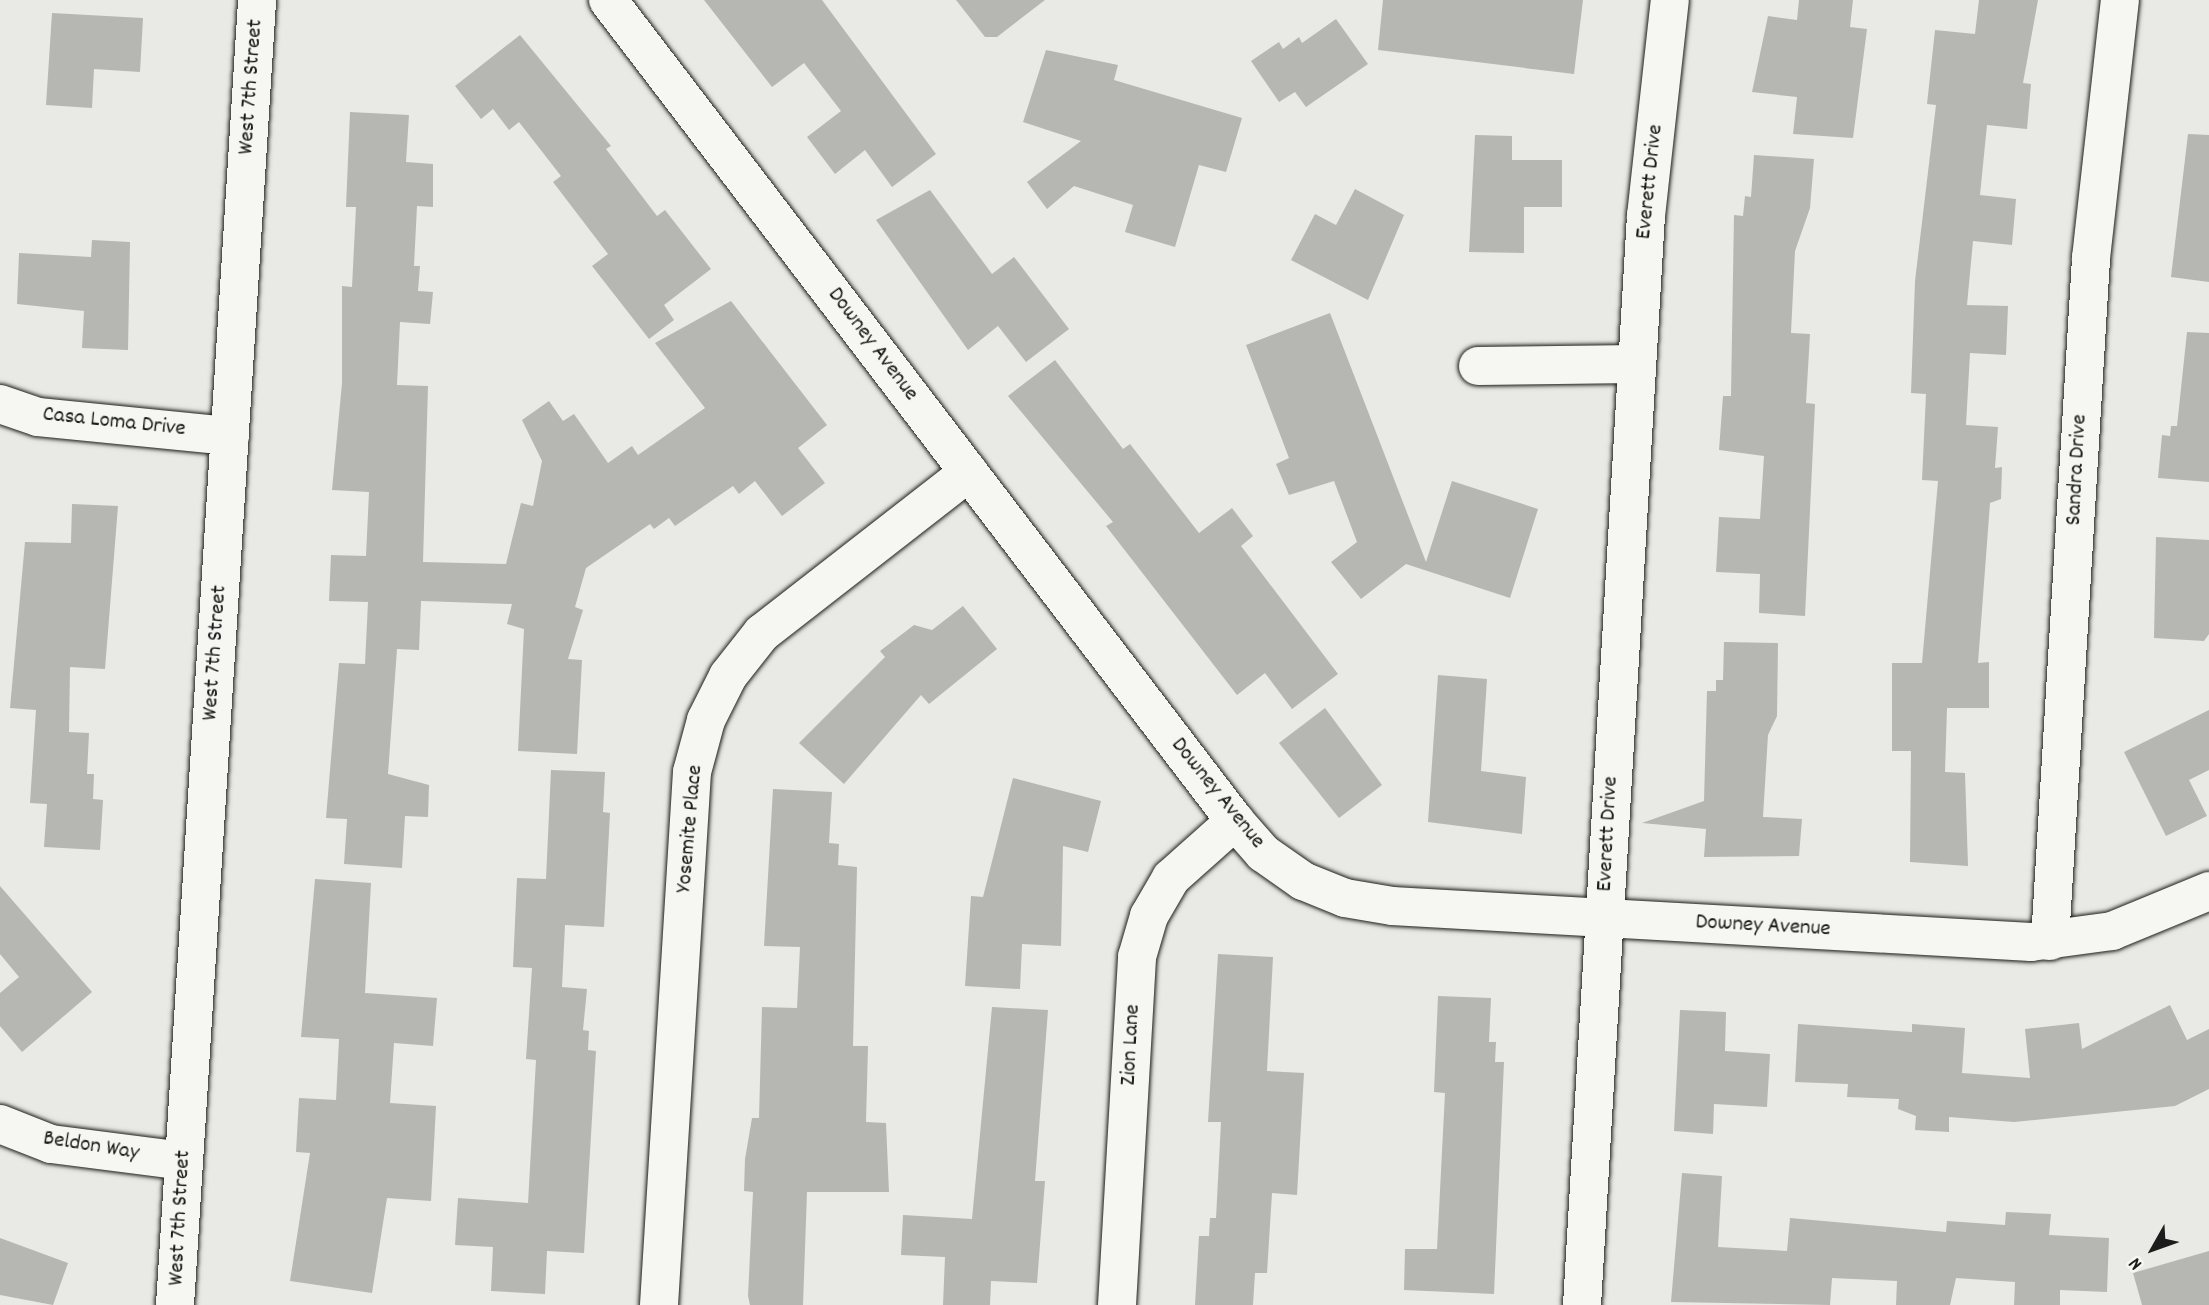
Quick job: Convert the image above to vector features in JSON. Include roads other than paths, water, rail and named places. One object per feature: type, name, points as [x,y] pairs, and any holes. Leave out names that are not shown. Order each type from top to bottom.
[{"type":"street","name":"West 7th Street","points":[[175,1305],[257,0]]},
{"type":"street","name":"Downey Avenue","points":[[608,0],[1235,821],[1263,853],[1303,881],[1345,898],[1604,918],[2050,941],[2112,930],[2209,891]]},
{"type":"street","name":"Everett Drive","points":[[1582,1305],[1637,364],[1670,0]]},
{"type":"street","name":"Sandra Drive","points":[[2050,941],[2091,258],[2120,0]]},
{"type":"street","points":[[1478,366],[1637,364]]},
{"type":"street","name":"Casa Loma Drive","points":[[0,404],[38,417],[230,436]]},
{"type":"street","name":"Yosemite Place","points":[[659,1305],[692,772],[706,720],[728,676],[762,633],[969,472]]},
{"type":"street","name":"Zion Lane","points":[[1116,1305],[1137,957],[1149,916],[1171,878],[1235,821]]},
{"type":"street","name":"Beldon Way","points":[[0,1124],[51,1144],[184,1161]]}]
